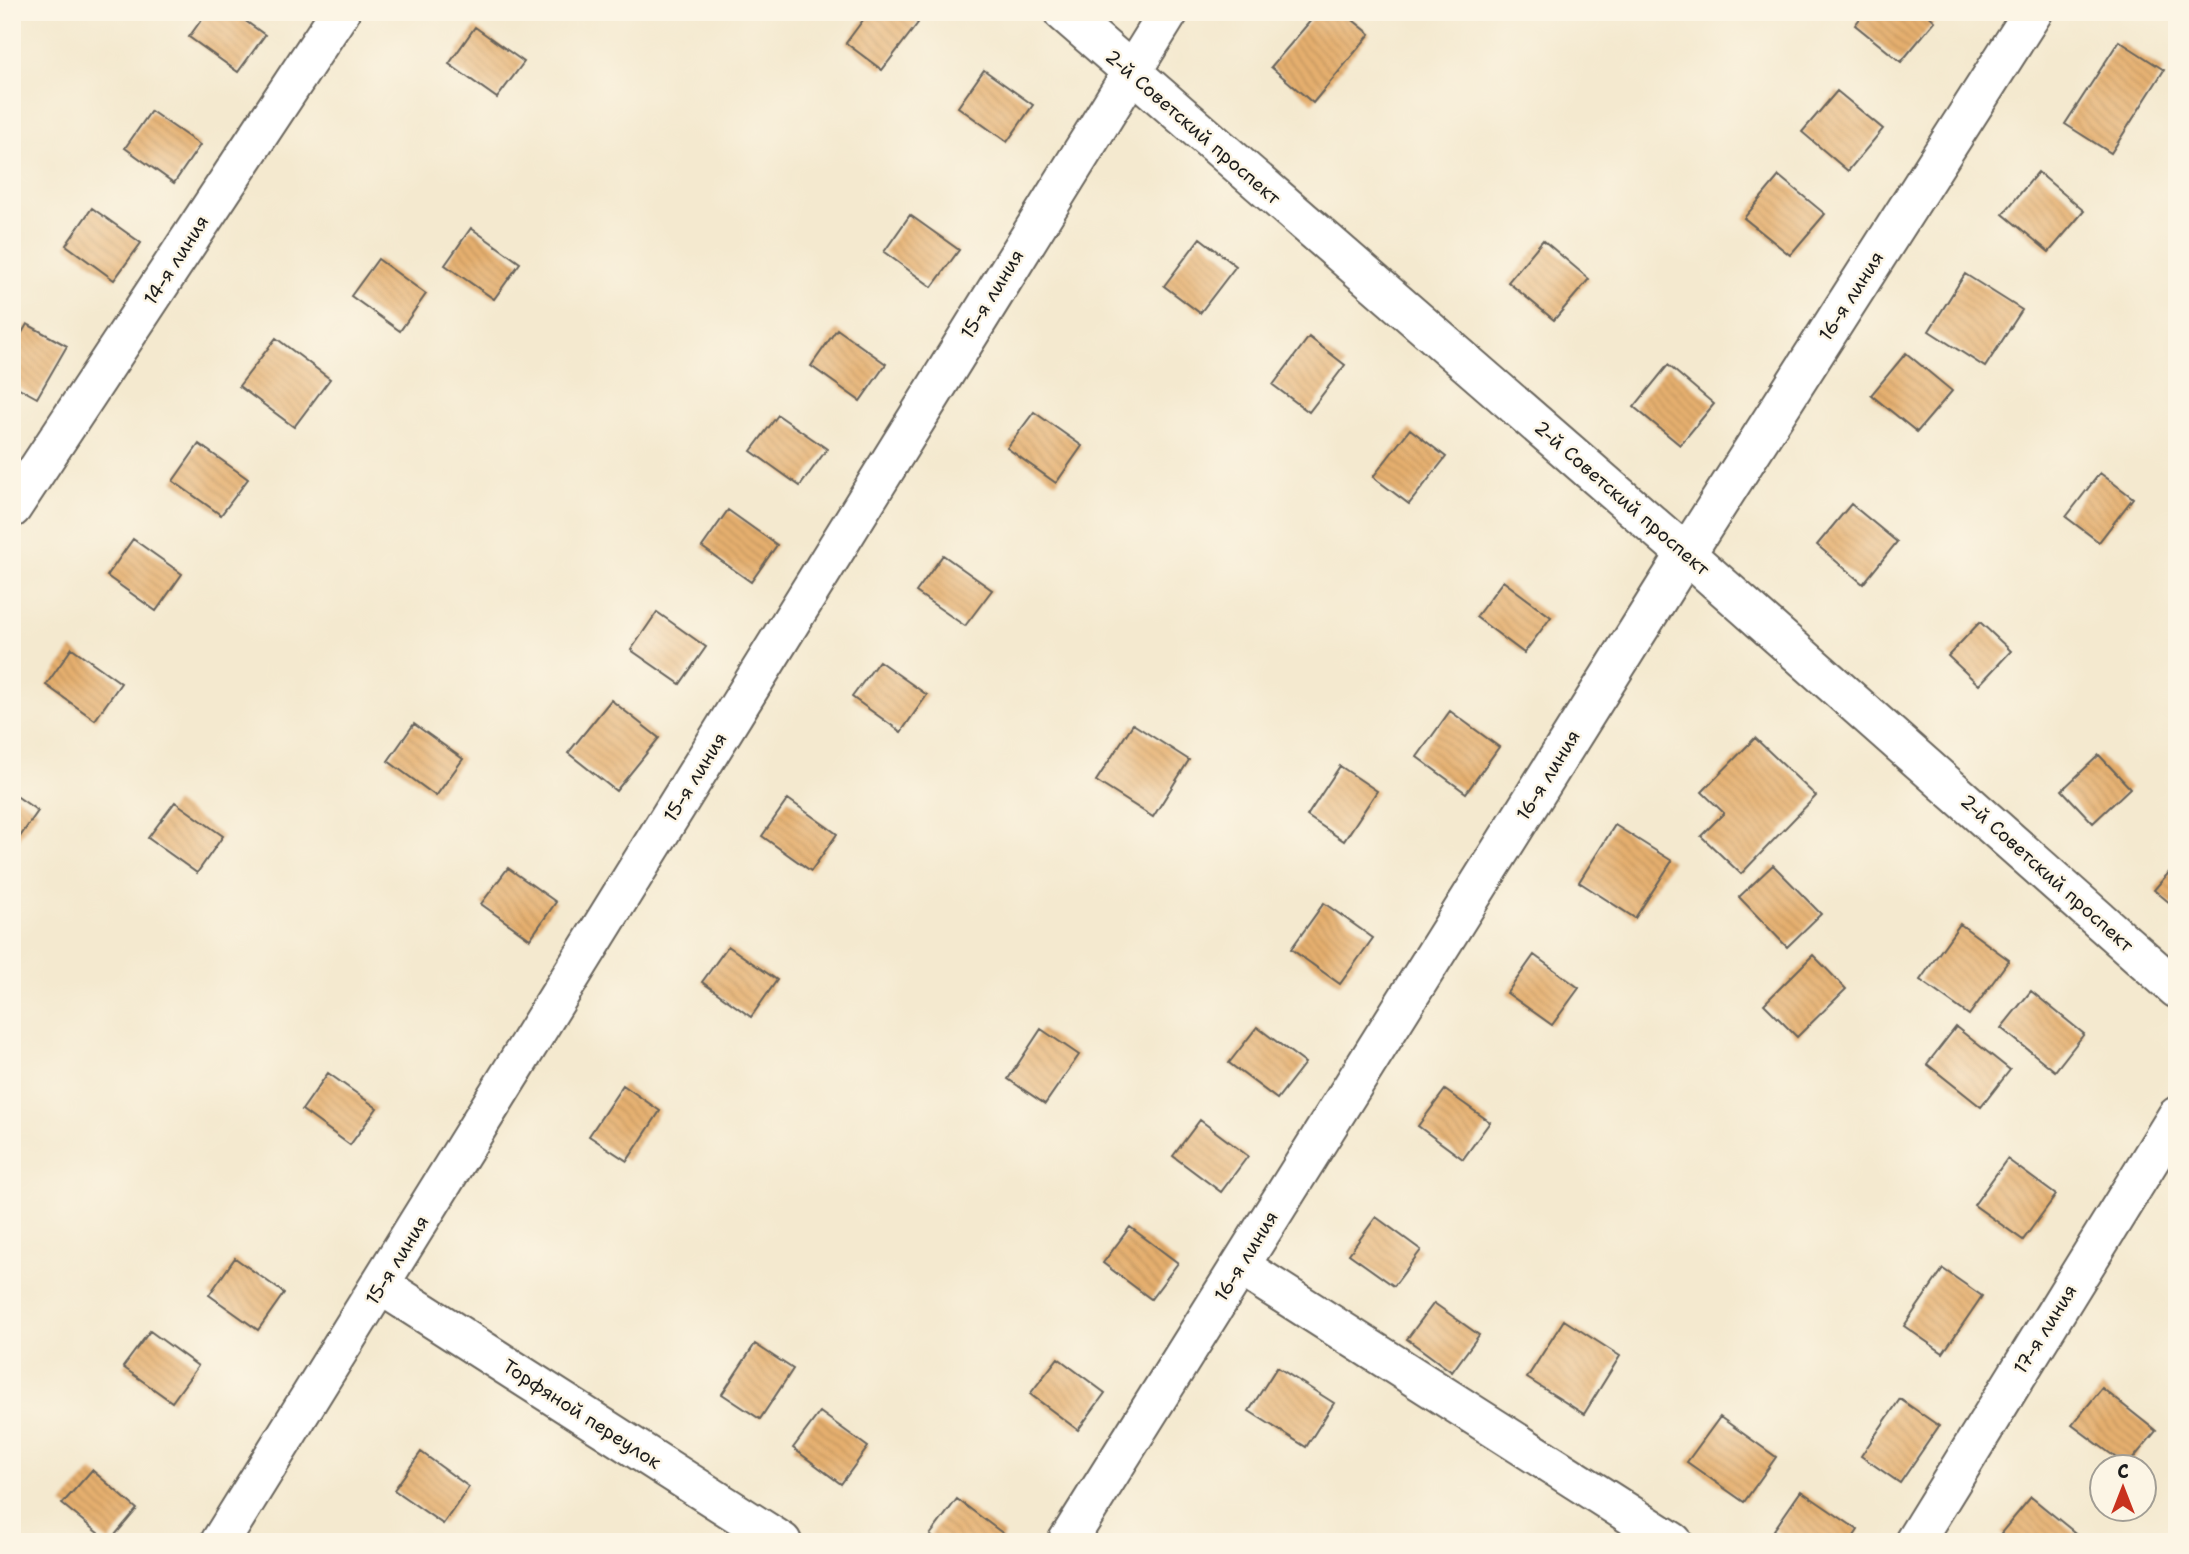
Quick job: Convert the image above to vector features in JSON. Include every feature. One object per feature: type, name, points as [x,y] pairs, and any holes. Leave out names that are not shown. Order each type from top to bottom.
[{"type":"street","name":"14-я линия","points":[[16,495],[340,12]]},
{"type":"street","name":"2-й Советский проспект","points":[[1063,12],[1686,554],[2177,989]]},
{"type":"street","name":"15-я линия","points":[[220,1542],[382,1286],[1129,72],[1169,12]]},
{"type":"street","name":"16-я линия","points":[[1067,1542],[1686,554],[2033,12]]},
{"type":"street","name":"17-я линия","points":[[1914,1542],[2177,1116]]},
{"type":"street","points":[[1240,1265],[1673,1542]]},
{"type":"street","name":"Торфяной переулок","points":[[382,1286],[782,1542]]},
{"type":"building","points":[[207,12],[233,12],[265,35],[238,72],[189,37]]},
{"type":"building","points":[[869,12],[904,12],[918,23],[882,70],[846,43]]},
{"type":"building","points":[[1318,12],[1343,12],[1370,34],[1313,103],[1271,67]]},
{"type":"building","points":[[1865,12],[1925,12],[1935,21],[1901,62],[1855,25]]},
{"type":"building","points":[[475,27],[524,62],[497,98],[449,64]]},
{"type":"building","points":[[2119,41],[2164,70],[2111,153],[2065,124]]},
{"type":"building","points":[[984,70],[1033,105],[1007,142],[958,107]]},
{"type":"building","points":[[1837,91],[1883,129],[1848,171],[1802,132]]},
{"type":"building","points":[[151,111],[200,145],[174,183],[125,148]]},
{"type":"building","points":[[2038,172],[2084,211],[2049,252],[2003,214]]},
{"type":"building","points":[[1779,176],[1825,214],[1790,255],[1744,218]]},
{"type":"building","points":[[92,208],[141,243],[114,280],[66,245]]},
{"type":"building","points":[[910,215],[959,250],[932,287],[884,252]]},
{"type":"building","points":[[471,228],[520,263],[494,299],[445,265]]},
{"type":"building","points":[[1200,238],[1236,266],[1200,313],[1164,286]]},
{"type":"building","points":[[1543,240],[1589,279],[1554,320],[1508,282]]},
{"type":"building","points":[[378,259],[426,294],[400,331],[351,296]]},
{"type":"building","points":[[1965,274],[2022,310],[1985,367],[1929,331]]},
{"type":"building","points":[[27,324],[67,346],[37,398],[12,384],[12,350]]},
{"type":"building","points":[[837,329],[886,364],[860,401],[811,366]]},
{"type":"building","points":[[1309,337],[1345,365],[1309,412],[1273,385]]},
{"type":"building","points":[[276,338],[330,379],[294,427],[239,386]]},
{"type":"building","points":[[1906,353],[1952,391],[1917,432],[1871,395]]},
{"type":"building","points":[[1668,365],[1714,404],[1680,445],[1634,407]]},
{"type":"building","points":[[1034,412],[1082,446],[1056,483],[1007,448]]},
{"type":"building","points":[[778,415],[827,449],[800,486],[751,451]]},
{"type":"building","points":[[1410,429],[1446,457],[1409,504],[1373,477]]},
{"type":"building","points":[[199,444],[248,479],[221,515],[173,481]]},
{"type":"building","points":[[2100,473],[2133,498],[2099,542],[2066,517]]},
{"type":"building","points":[[1851,504],[1897,542],[1863,584],[1817,545]]},
{"type":"building","points":[[728,510],[777,545],[751,582],[702,547]]},
{"type":"building","points":[[133,539],[182,574],[156,611],[107,576]]},
{"type":"building","points":[[943,555],[992,590],[965,626],[916,592]]},
{"type":"building","points":[[1503,581],[1551,617],[1524,653],[1476,617]]},
{"type":"building","points":[[657,612],[706,647],[680,684],[631,650]]},
{"type":"building","points":[[1980,622],[2011,651],[1979,685],[1948,656]]},
{"type":"building","points":[[72,648],[121,683],[95,720],[46,685]]},
{"type":"building","points":[[879,661],[927,695],[901,732],[852,697]]},
{"type":"building","points":[[611,700],[659,738],[616,791],[568,753]]},
{"type":"building","points":[[1450,711],[1499,747],[1466,793],[1417,757]]},
{"type":"building","points":[[414,724],[463,759],[436,796],[388,761]]},
{"type":"building","points":[[1133,724],[1189,760],[1153,817],[1096,781]]},
{"type":"building","points":[[1755,738],[1816,796],[1741,874],[1701,836],[1724,813],[1702,792]]},
{"type":"building","points":[[2099,755],[2130,788],[2093,823],[2062,790]]},
{"type":"building","points":[[1340,766],[1377,791],[1344,841],[1307,816]]},
{"type":"building","points":[[12,793],[38,811],[12,848]]},
{"type":"building","points":[[788,799],[837,834],[811,871],[762,836]]},
{"type":"building","points":[[175,802],[223,836],[197,873],[148,838]]},
{"type":"building","points":[[1615,825],[1672,861],[1635,918],[1579,882]]},
{"type":"building","points":[[2177,863],[2177,909],[2154,890]]},
{"type":"building","points":[[1773,865],[1821,914],[1787,947],[1739,897]]},
{"type":"building","points":[[508,868],[556,902],[530,939],[481,904]]},
{"type":"building","points":[[1324,903],[1373,938],[1340,984],[1291,949]]},
{"type":"building","points":[[1960,924],[2009,960],[1969,1015],[1920,980]]},
{"type":"building","points":[[728,946],[777,980],[751,1017],[702,982]]},
{"type":"building","points":[[1534,955],[1579,988],[1552,1025],[1507,993]]},
{"type":"building","points":[[1813,955],[1846,989],[1797,1037],[1764,1004]]},
{"type":"building","points":[[2031,991],[2084,1034],[2055,1071],[2001,1028]]},
{"type":"building","points":[[1257,1027],[1305,1063],[1277,1099],[1229,1063]]},
{"type":"building","points":[[1956,1027],[2010,1070],[1981,1107],[1927,1064]]},
{"type":"building","points":[[1041,1029],[1079,1055],[1045,1104],[1008,1079]]},
{"type":"building","points":[[328,1073],[377,1108],[350,1145],[302,1110]]},
{"type":"building","points":[[623,1085],[660,1111],[627,1161],[589,1136]]},
{"type":"building","points":[[1445,1090],[1490,1122],[1463,1159],[1418,1126]]},
{"type":"building","points":[[1200,1120],[1248,1156],[1221,1192],[1173,1156]]},
{"type":"building","points":[[2007,1159],[2056,1195],[2023,1240],[1974,1205]]},
{"type":"building","points":[[1376,1217],[1421,1250],[1394,1286],[1349,1254]]},
{"type":"building","points":[[1130,1227],[1178,1263],[1151,1299],[1103,1263]]},
{"type":"building","points":[[235,1258],[284,1293],[258,1330],[209,1295]]},
{"type":"building","points":[[1943,1269],[1982,1296],[1943,1353],[1904,1326]]},
{"type":"building","points":[[1434,1303],[1479,1335],[1452,1372],[1407,1339]]},
{"type":"building","points":[[1564,1320],[1620,1356],[1584,1414],[1527,1378]]},
{"type":"building","points":[[150,1331],[198,1366],[172,1402],[123,1367]]},
{"type":"building","points":[[755,1344],[793,1369],[760,1419],[722,1394]]},
{"type":"building","points":[[1058,1358],[1105,1393],[1078,1430],[1030,1394]]},
{"type":"building","points":[[1277,1367],[1334,1403],[1306,1447],[1249,1411]]},
{"type":"building","points":[[2102,1388],[2156,1431],[2139,1452],[2108,1452],[2072,1425]]},
{"type":"building","points":[[1900,1399],[1939,1426],[1900,1483],[1861,1456]]},
{"type":"building","points":[[820,1412],[868,1447],[841,1484],[793,1448]]},
{"type":"building","points":[[1720,1417],[1776,1457],[1744,1502],[1687,1462]]},
{"type":"building","points":[[421,1452],[469,1487],[443,1524],[394,1490]]},
{"type":"building","points":[[92,1470],[137,1509],[109,1542],[62,1504]]},
{"type":"building","points":[[1801,1491],[1858,1530],[1850,1542],[1792,1542],[1774,1530]]},
{"type":"building","points":[[2031,1497],[2084,1540],[2083,1542],[2012,1542],[2001,1533]]},
{"type":"building","points":[[957,1499],[1005,1535],[1000,1542],[938,1542],[930,1535]]}]
